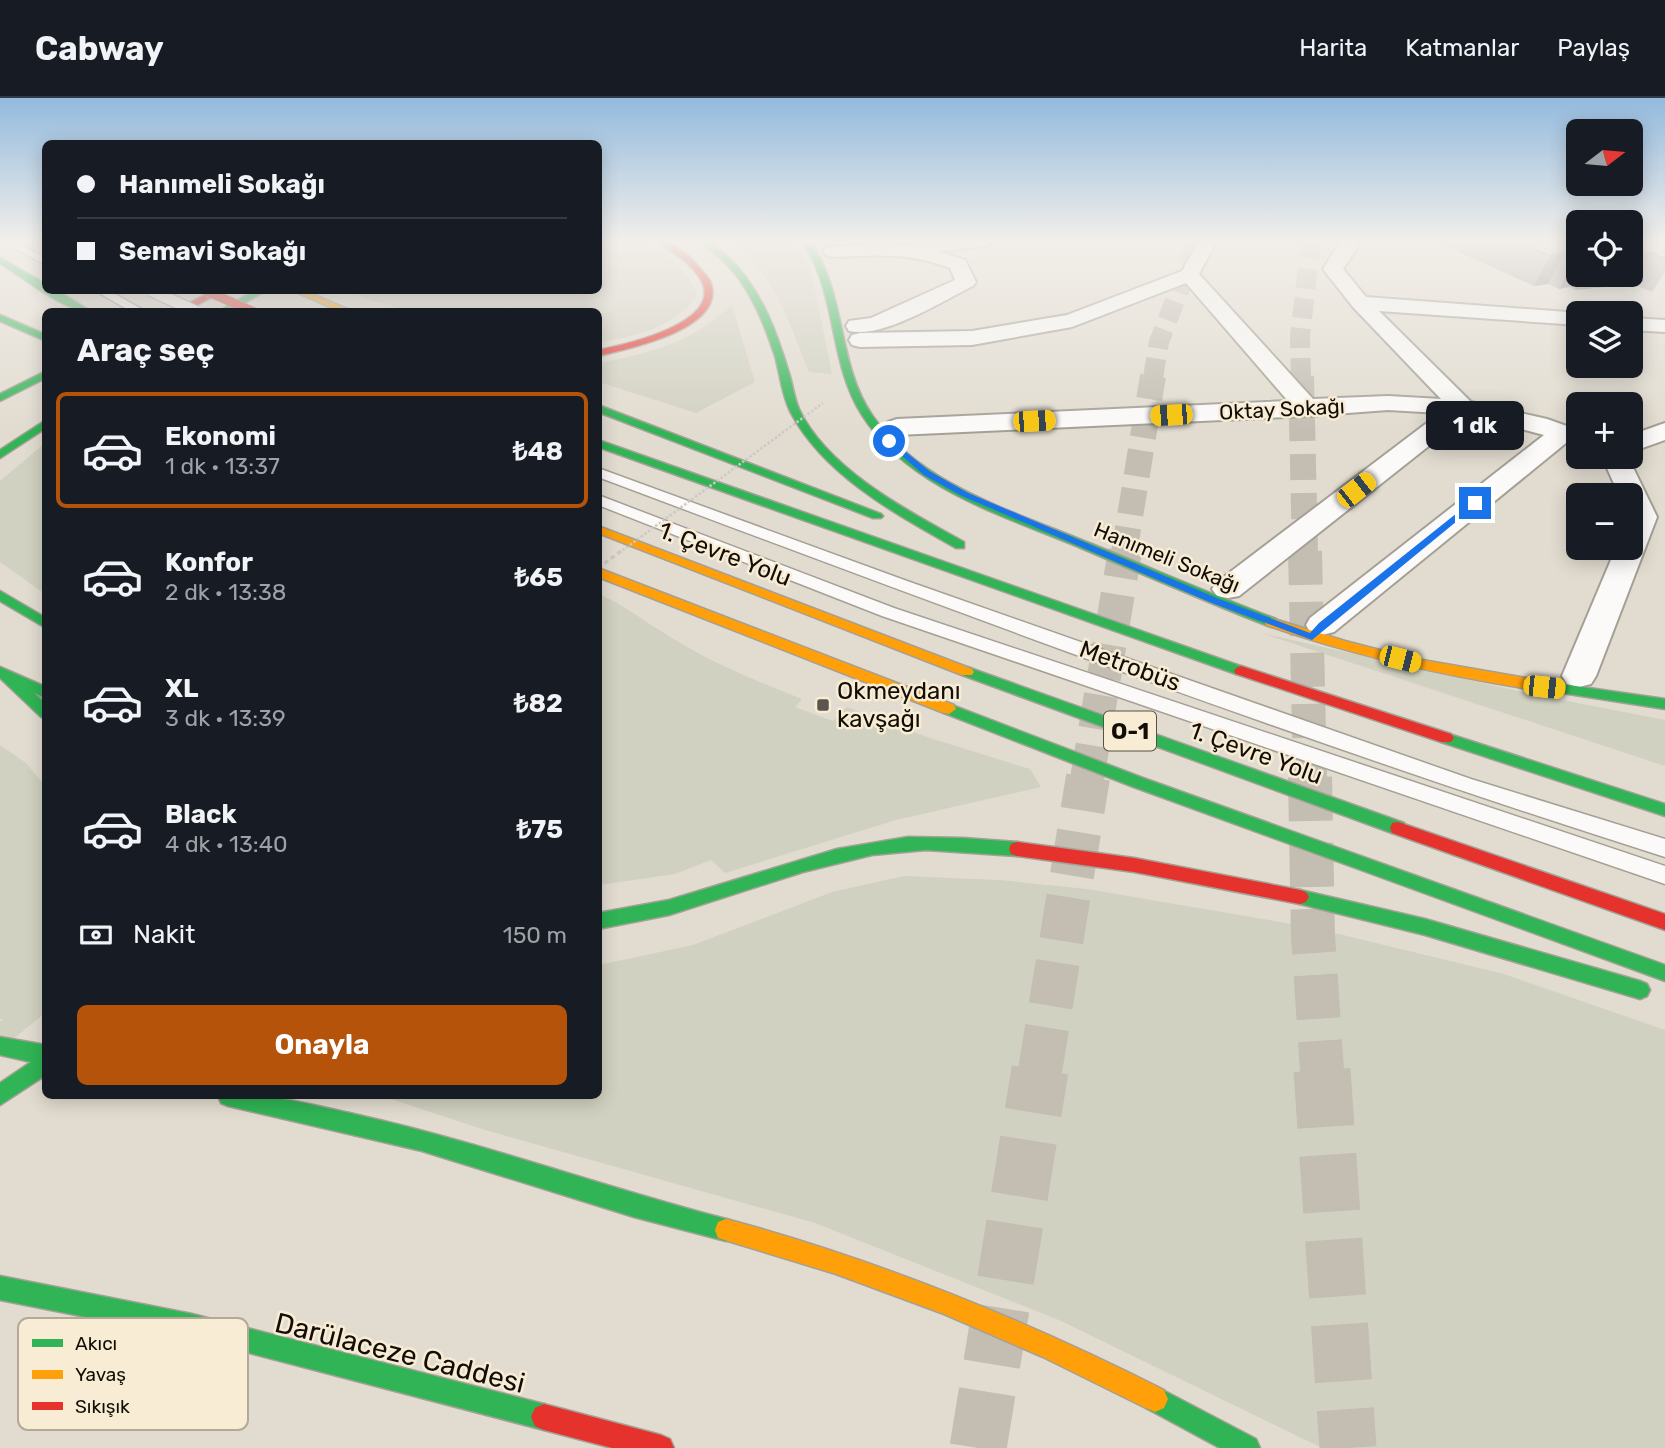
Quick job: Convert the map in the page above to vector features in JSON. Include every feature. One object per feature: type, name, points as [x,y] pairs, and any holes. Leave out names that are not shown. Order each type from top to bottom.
[{"type":"main road","points":[[602,352],[666,335],[695,318],[708,304]]},
{"type":"main road","points":[[602,410],[899,525],[966,548],[916,521],[864,485],[835,463],[813,437],[796,413],[760,304]]},
{"type":"main road","name":"Hanımeli Sokağı","points":[[841,304],[853,327]]},
{"type":"main road","name":"Hanımeli Sokağı","points":[[843,304],[853,327],[855,392],[866,414],[941,467],[1222,595],[1317,631],[1478,660],[1665,704]]},
{"type":"main road","points":[[0,308],[25,327]]},
{"type":"main road","points":[[0,318],[42,336]]},
{"type":"main road","points":[[0,385],[42,368]]},
{"type":"main road","name":"Hanımeli Sokağı","points":[[866,373],[888,429]]},
{"type":"main road","points":[[0,398],[42,376]]},
{"type":"main road","points":[[0,456],[42,427]]},
{"type":"main road","points":[[602,444],[1262,678],[1665,810]]},
{"type":"main road","name":"1. Çevre Yolu","points":[[602,531],[847,627],[1665,922]]},
{"type":"main road","points":[[602,572],[1137,782],[1665,974]]},
{"type":"main road","points":[[0,595],[42,621]]},
{"type":"main road","points":[[1147,620],[1262,678]]},
{"type":"main road","points":[[4,674],[42,691]]},
{"type":"main road","points":[[4,674],[42,709]]},
{"type":"main road","name":"Hanımeli Sokağı","points":[[1577,683],[1665,689]]},
{"type":"main road","points":[[602,920],[679,908],[873,848],[944,844],[1109,861],[1275,891],[1458,935],[1653,994]]},
{"type":"main road","points":[[0,1046],[42,1054]]},
{"type":"main road","points":[[0,1095],[42,1066]]},
{"type":"main road","points":[[241,1099],[422,1140],[634,1206],[765,1240],[912,1290],[1091,1366],[1247,1448]]},
{"type":"main road","name":"Darülaceze Caddesi","points":[[0,1288],[152,1318]]},
{"type":"main road","name":"Darülaceze Caddesi","points":[[248,1341],[661,1448]]},
{"type":"street","points":[[853,327],[875,324],[919,304]]},
{"type":"street","points":[[853,327],[972,338],[1072,321],[1115,304]]},
{"type":"street","points":[[1215,304],[1308,409]]},
{"type":"street","points":[[1222,595],[1463,407],[1361,304]]},
{"type":"street","points":[[1374,304],[1566,318]]},
{"type":"street","points":[[1643,325],[1665,326]]},
{"type":"street","name":"Oktay Sokağı","points":[[888,429],[1388,403],[1463,407],[1538,424],[1566,434]]},
{"type":"street","points":[[1643,439],[1665,431]]},
{"type":"street","points":[[1317,631],[1566,440]]},
{"type":"street","points":[[1577,683],[1626,560]]},
{"type":"lane","name":"Metrobüs","points":[[602,473],[901,585],[1464,785],[1665,848]]},
{"type":"lane","name":"Metrobüs","points":[[602,501],[888,612],[1665,875]]},
{"type":"path","points":[[602,567],[823,403]]},
{"type":"green space","points":[[384,304],[690,304],[654,329],[602,341],[602,308],[399,308]]},
{"type":"green space","points":[[781,304],[818,304],[832,374],[809,372]]},
{"type":"green space","points":[[732,305],[755,382],[696,413],[602,383],[602,362],[637,355],[686,338]]},
{"type":"green space","points":[[42,446],[42,592],[0,562],[0,481]]},
{"type":"green space","points":[[602,596],[714,661],[802,699],[795,707],[833,721],[847,707],[930,738],[1030,769],[1041,787],[896,820],[725,873],[711,860],[675,874],[602,885]]},
{"type":"green space","points":[[1261,633],[1522,692],[1665,720],[1665,766]]},
{"type":"green space","points":[[0,745],[26,763],[42,782],[42,1015],[0,1050],[0,1022],[3,1020],[0,1019]]},
{"type":"green space","points":[[904,876],[1000,880],[1087,889],[1310,927],[1504,974],[1665,1030],[1665,1448],[1322,1448],[1061,1321],[815,1223],[485,1130],[391,1099],[602,1099],[602,964],[693,945],[832,892]]},
{"type":"tunnel","points":[[1153,378],[1159,342],[1174,304]]},
{"type":"tunnel","points":[[1301,378],[1300,336],[1304,304]]},
{"type":"tunnel","points":[[1124,553],[1153,376]]},
{"type":"tunnel","points":[[1301,376],[1305,553]]},
{"type":"tunnel","points":[[1087,779],[1125,551]]},
{"type":"tunnel","points":[[1305,551],[1310,779]]},
{"type":"tunnel","points":[[1040,1071],[1088,777]]},
{"type":"tunnel","points":[[1310,777],[1313,936],[1322,1071]]},
{"type":"tunnel","points":[[978,1448],[1040,1070]]},
{"type":"tunnel","points":[[1322,1070],[1348,1448]]},
{"type":"traffic: fast","points":[[74,304],[81,308]]},
{"type":"traffic: fast","points":[[229,308],[236,304]]},
{"type":"traffic: fast","points":[[758,304],[772,336],[793,406],[813,437],[830,456],[870,490],[960,545]]},
{"type":"traffic: fast","points":[[833,304],[848,372],[856,395],[867,415],[887,440],[910,461],[965,495],[995,509],[1271,622]]},
{"type":"traffic: fast","points":[[0,318],[42,336]]},
{"type":"traffic: fast","points":[[0,398],[42,376]]},
{"type":"traffic: fast","points":[[602,410],[877,516]]},
{"type":"traffic: fast","points":[[0,455],[42,426]]},
{"type":"traffic: fast","points":[[602,444],[1241,671]]},
{"type":"traffic: fast","points":[[0,595],[42,621]]},
{"type":"traffic: fast","points":[[0,672],[42,691]]},
{"type":"traffic: fast","points":[[967,672],[1398,828]]},
{"type":"traffic: fast","points":[[8,677],[42,709]]},
{"type":"traffic: fast","points":[[1554,688],[1665,704]]},
{"type":"traffic: fast","points":[[949,709],[1137,782],[1665,973]]},
{"type":"traffic: fast","points":[[1446,738],[1665,810]]},
{"type":"traffic: fast","points":[[602,920],[703,898],[803,865],[872,848],[926,843],[1017,849]]},
{"type":"traffic: fast","points":[[1300,897],[1425,927],[1640,990]]},
{"type":"traffic: fast","points":[[0,1046],[42,1054]]},
{"type":"traffic: fast","points":[[0,1095],[42,1066]]},
{"type":"traffic: fast","points":[[241,1099],[422,1140],[634,1206],[726,1230]]},
{"type":"traffic: fast","points":[[0,1288],[152,1318]]},
{"type":"traffic: fast","points":[[248,1340],[544,1417]]},
{"type":"traffic: fast","points":[[1155,1399],[1247,1448]]},
{"type":"traffic: slow","points":[[330,304],[340,308]]},
{"type":"traffic: slow","points":[[602,531],[967,672]]},
{"type":"traffic: slow","points":[[602,574],[949,709]]},
{"type":"traffic: slow","points":[[1271,622],[1411,663],[1554,688]]},
{"type":"traffic: slow","points":[[726,1230],[836,1263],[945,1302],[1052,1348],[1155,1399]]},
{"type":"traffic: jam","points":[[184,308],[192,304]]},
{"type":"traffic: jam","points":[[236,304],[245,308]]},
{"type":"traffic: jam","points":[[602,352],[660,336],[698,314],[705,304]]},
{"type":"traffic: jam","points":[[1241,671],[1446,738]]},
{"type":"traffic: jam","points":[[1398,828],[1665,922]]},
{"type":"traffic: jam","points":[[1017,849],[1134,865],[1300,897]]},
{"type":"traffic: jam","points":[[544,1417],[661,1448]]},
{"type":"place","name":"Okmeydanı kavşağı","points":[[823,705]]},
{"type":"route","points":[[889,441],[926,473],[965,494],[1216,601],[1312,637],[1322,625],[1475,503]]}]
